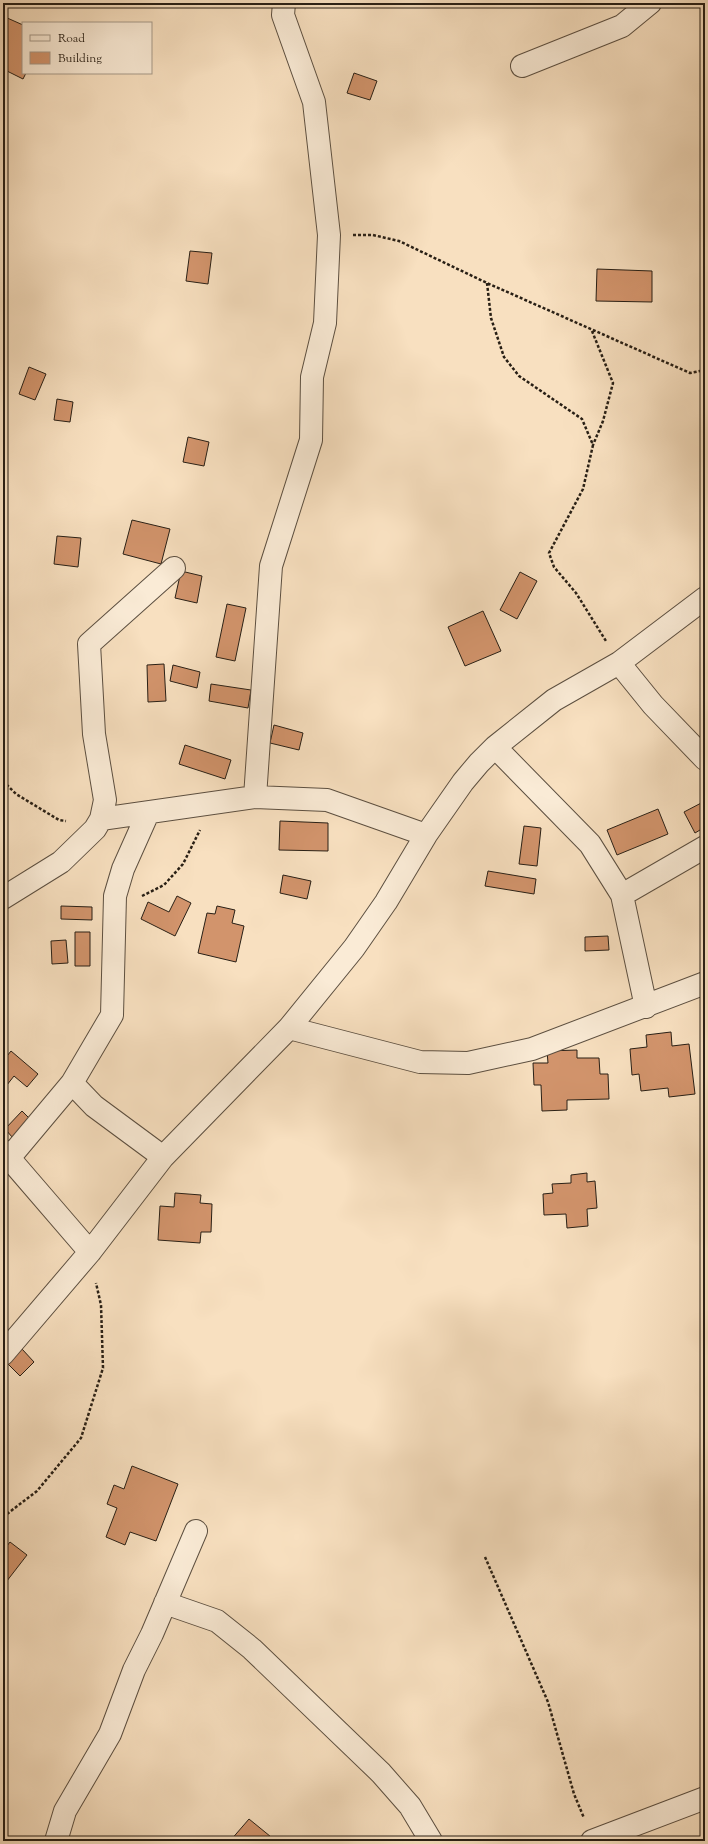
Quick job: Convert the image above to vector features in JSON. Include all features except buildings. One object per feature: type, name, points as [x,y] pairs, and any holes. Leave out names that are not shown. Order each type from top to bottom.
[{"type":"street","points":[[255,797],[271,566],[311,440],[312,377],[325,323],[329,235],[314,102],[283,15],[284,3]]},
{"type":"street","points":[[522,66],[622,26],[650,3]]},
{"type":"street","points":[[3,898],[61,862],[98,824],[105,800],[94,734],[89,644],[174,568]]},
{"type":"street","points":[[3,1354],[90,1252],[163,1157],[289,1028],[354,948],[386,902],[426,835],[463,782],[495,746],[554,700],[619,663],[705,598]]},
{"type":"street","points":[[619,663],[653,705],[705,759]]},
{"type":"street","points":[[495,746],[590,844],[622,895],[646,1007]]},
{"type":"street","points":[[98,824],[215,801],[255,797],[327,800],[426,835]]},
{"type":"street","points":[[90,1252],[6,1154],[72,1083],[112,1016],[115,896],[123,870],[148,813]]},
{"type":"street","points":[[622,895],[705,848]]},
{"type":"street","points":[[289,1028],[420,1062],[468,1063],[532,1049],[646,1007],[705,983]]},
{"type":"street","points":[[72,1083],[94,1106],[163,1157]]},
{"type":"street","points":[[56,1841],[65,1811],[110,1734],[134,1670],[196,1531]]},
{"type":"street","points":[[165,1603],[217,1621],[252,1649],[380,1773],[410,1806],[431,1841]]},
{"type":"street","points":[[593,1841],[705,1798]]},
{"type":"path","points":[[329,235],[373,235],[399,241],[592,331],[690,373],[705,370]]},
{"type":"path","points":[[487,283],[491,318],[504,357],[519,376],[582,419],[593,445]]},
{"type":"path","points":[[592,331],[613,383],[603,421],[593,445],[583,489],[550,553],[554,567],[576,592],[619,663]]},
{"type":"path","points":[[3,436],[6,440],[3,465]]},
{"type":"path","points":[[3,781],[16,794],[59,820],[98,824]]},
{"type":"path","points":[[136,898],[164,885],[183,864],[215,801]]},
{"type":"path","points":[[3,1517],[37,1491],[81,1438],[103,1368],[101,1305],[90,1252]]},
{"type":"path","points":[[485,1557],[548,1702],[574,1794],[593,1841]]}]
